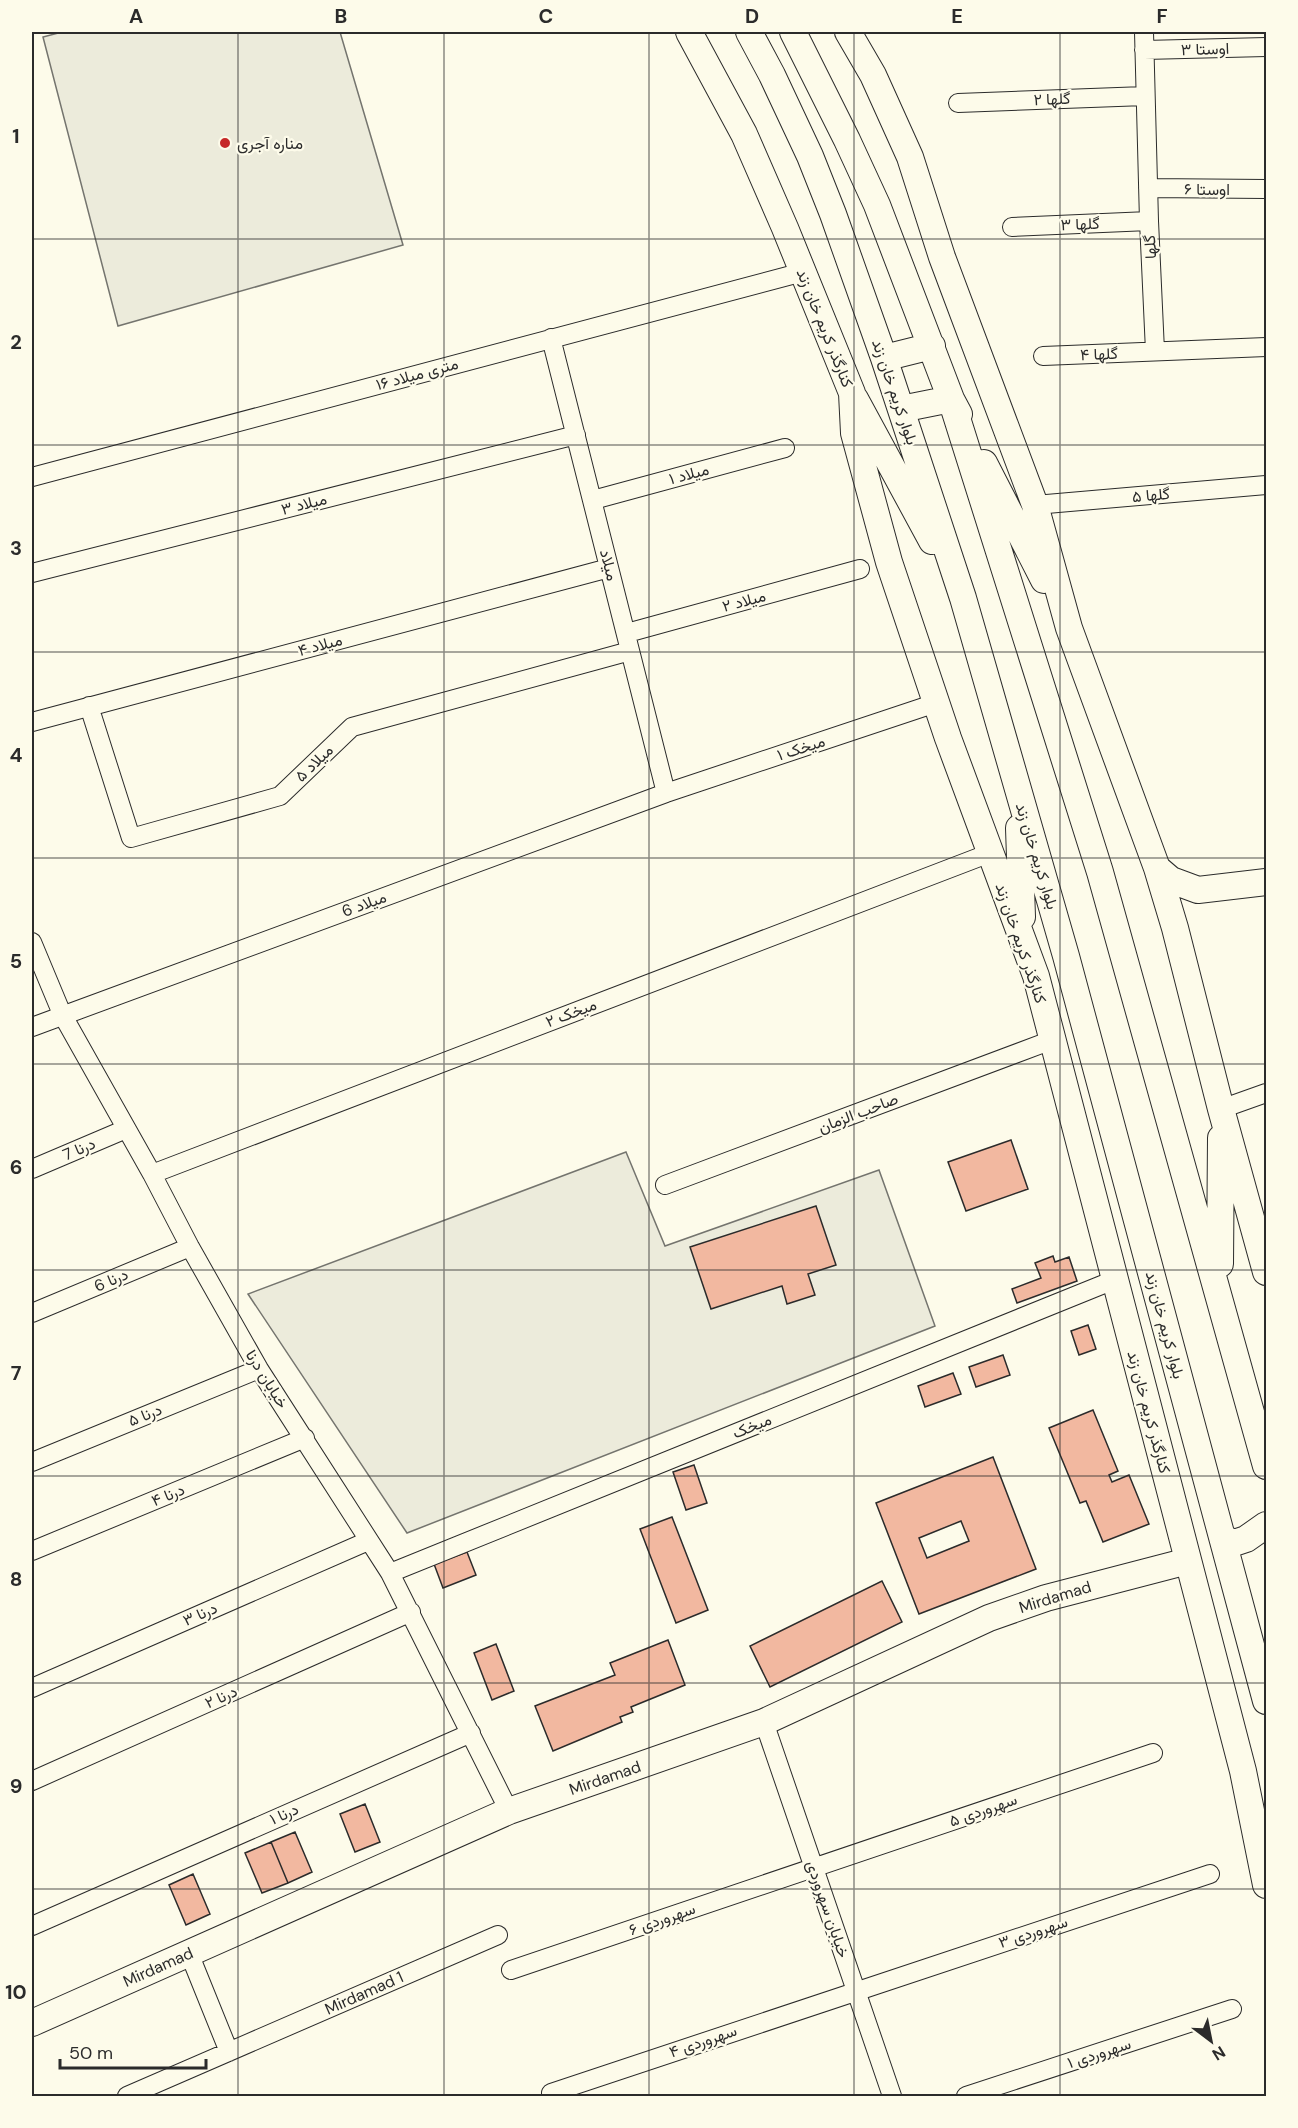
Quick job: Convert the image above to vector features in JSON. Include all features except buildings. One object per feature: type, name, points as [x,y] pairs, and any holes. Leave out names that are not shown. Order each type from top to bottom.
[{"type":"main road","name":"کنارگذر کریم خان زند","points":[[689,32],[744,134],[852,393],[854,433],[889,562],[936,704],[1036,976],[1243,1771],[1261,1832],[1266,1886]]},
{"type":"main road","name":"بلوار کریم خان زند","points":[[749,32],[810,156],[884,358],[963,598],[1017,792],[1070,968],[1223,1538],[1261,1649],[1266,1701]]},
{"type":"main road","points":[[793,32],[877,205],[951,399],[1100,872],[1220,1294],[1266,1466]]},
{"type":"main road","points":[[848,32],[873,75],[910,157],[942,257],[1035,505],[1069,628],[1157,868],[1266,1272]]},
{"type":"main road","points":[[884,358],[932,346]]},
{"type":"main road","points":[[852,393],[963,598]]},
{"type":"main road","points":[[901,409],[951,399]]},
{"type":"main road","points":[[951,399],[1069,628]]},
{"type":"main road","points":[[1017,792],[1023,942]]},
{"type":"main road","points":[[1157,868],[1172,880],[1198,890],[1266,882]]},
{"type":"main road","points":[[1175,928],[1198,890]]},
{"type":"main road","points":[[1220,1294],[1221,1109]]},
{"type":"main road","points":[[1223,1538],[1234,1543],[1246,1539],[1266,1525]]},
{"type":"main road","name":"Mirdamad","points":[[32,2023],[509,1811],[764,1722],[989,1618],[1046,1598],[1188,1561]]},
{"type":"street","name":"گلها","points":[[1144,32],[1155,351]]},
{"type":"street","name":"اوستا ۳","points":[[1144,50],[1266,47]]},
{"type":"street","name":"گلها ۲","points":[[958,103],[1145,96]]},
{"type":"street","name":"اوستا ۶","points":[[1148,188],[1266,189]]},
{"type":"street","name":"گلها ۳","points":[[1012,227],[1149,221]]},
{"type":"street","name":"۱۶ متری میلاد","points":[[32,477],[803,272]]},
{"type":"street","name":"میلاد","points":[[551,338],[666,793]]},
{"type":"street","points":[[1155,351],[1266,347]]},
{"type":"street","name":"گلها ۴","points":[[1043,356],[1155,351]]},
{"type":"street","name":"میلاد ۳","points":[[32,573],[576,435]]},
{"type":"street","name":"میلاد ۱","points":[[593,500],[785,448]]},
{"type":"street","name":"گلها ۵","points":[[1035,505],[1266,485]]},
{"type":"street","name":"میلاد ۴","points":[[32,722],[609,568]]},
{"type":"street","name":"میلاد ۲","points":[[627,633],[860,569]]},
{"type":"street","name":"میلاد ۵","points":[[89,706],[131,838],[280,796],[352,727],[630,651]]},
{"type":"street","name":"میخک ۱","points":[[666,793],[936,704]]},
{"type":"street","name":"میلاد 6","points":[[32,1027],[62,1014],[666,793]]},
{"type":"street","name":"میخک ۲","points":[[152,1174],[990,853]]},
{"type":"street","name":"خیابان درنا","points":[[32,942],[62,1014],[259,1369],[390,1573],[509,1811]]},
{"type":"street","name":"صاحب الزمان","points":[[665,1185],[1052,1040]]},
{"type":"street","points":[[1221,1109],[1266,1094]]},
{"type":"street","name":"درنا 7","points":[[32,1169],[126,1128]]},
{"type":"street","name":"درنا 6","points":[[32,1313],[190,1247]]},
{"type":"street","name":"میخک","points":[[390,1573],[1114,1280]]},
{"type":"street","name":"درنا ۵","points":[[32,1462],[259,1369]]},
{"type":"street","name":"درنا ۴","points":[[32,1551],[305,1438]]},
{"type":"street","name":"درنا ۳","points":[[32,1688],[368,1541]]},
{"type":"street","name":"درنا ۲","points":[[32,1781],[411,1612]]},
{"type":"street","name":"خیابان سهروردی","points":[[764,1722],[892,2097]]},
{"type":"street","name":"درنا ۱","points":[[32,1926],[471,1733]]},
{"type":"street","name":"سهروردی ۵","points":[[813,1868],[1153,1753]]},
{"type":"street","name":"سهروردی ۶","points":[[511,1970],[813,1868]]},
{"type":"street","name":"سهروردی ۳","points":[[855,1990],[1210,1874]]},
{"type":"street","name":"Mirdamad 1","points":[[127,2097],[498,1935]]},
{"type":"street","points":[[189,1953],[229,2052]]},
{"type":"street","name":"سهروردی ۴","points":[[551,2093],[855,1990]]},
{"type":"street","name":"سهروردی ۱","points":[[966,2097],[1232,2009]]},
{"type":"shaded area","points":[[62,32],[340,32],[403,245],[118,326],[43,37]]},
{"type":"shaded area","points":[[626,1152],[665,1246],[879,1170],[935,1326],[407,1533],[248,1294]]},
{"type":"place","name":"مناره آجری","points":[[225,143]]}]
